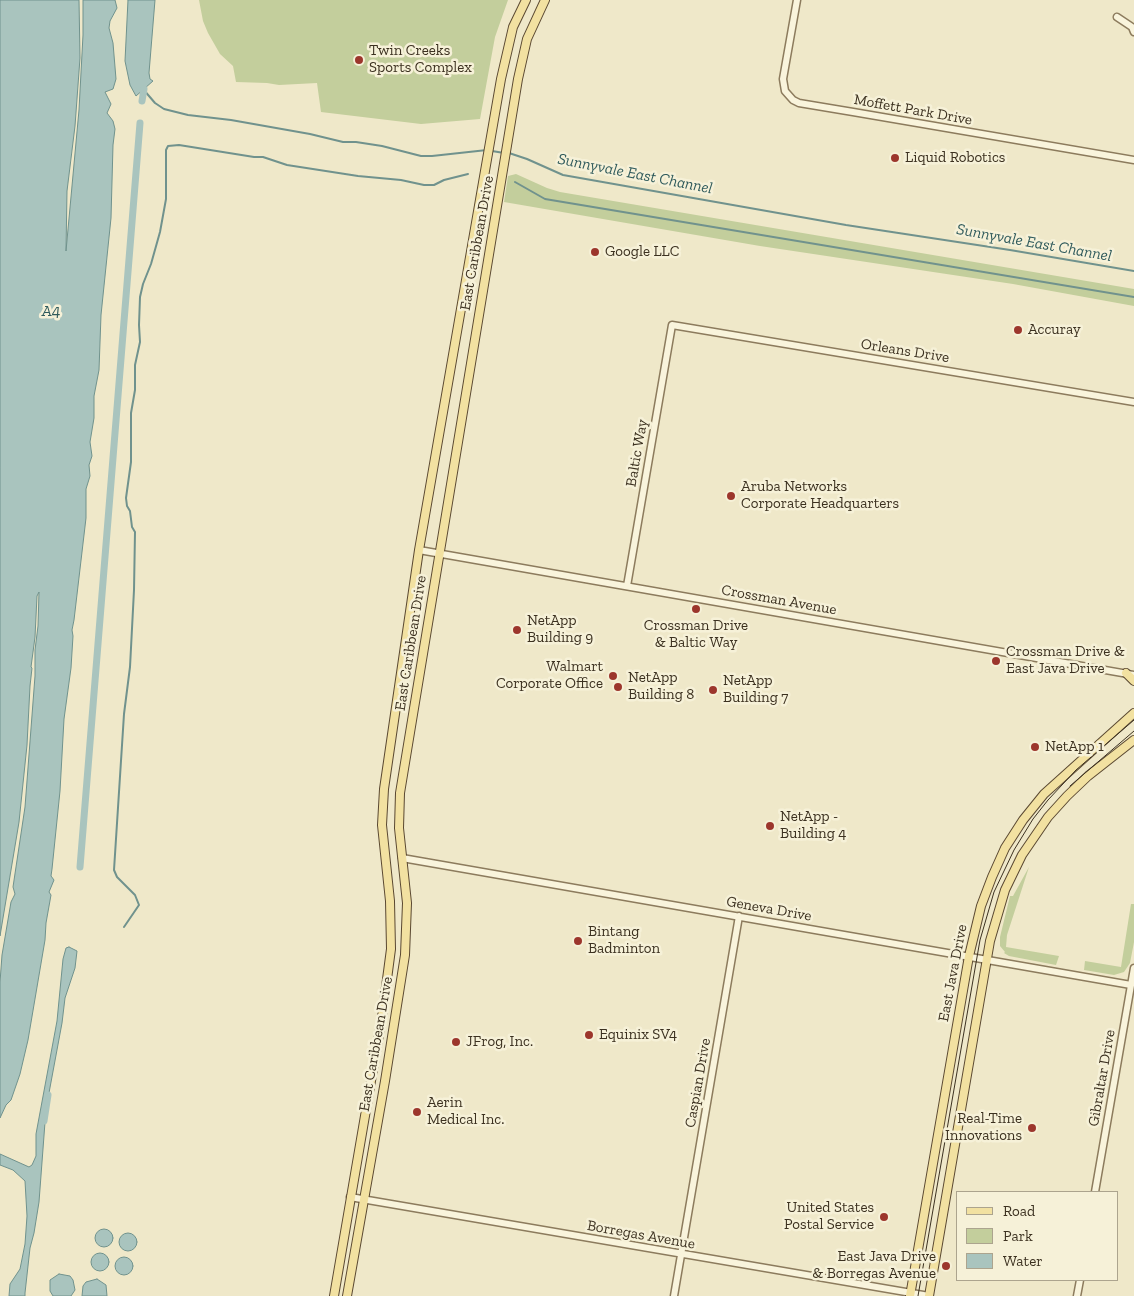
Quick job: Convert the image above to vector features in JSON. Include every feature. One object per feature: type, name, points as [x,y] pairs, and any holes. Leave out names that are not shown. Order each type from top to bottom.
[{"type":"main road","name":"East Caribbean Drive","points":[[334,1296],[382,1016],[391,949],[391,916],[382,825],[384,789],[419,550],[501,79],[513,27],[526,0]]},
{"type":"main road","name":"East Caribbean Drive","points":[[346,1296],[385,1080],[405,955],[407,903],[400,828],[400,793],[518,79],[527,39],[546,0]]},
{"type":"main road","points":[[1130,674],[1134,681]]},
{"type":"main road","name":"East Java Drive","points":[[911,1295],[969,956],[981,906],[992,877],[1006,848],[1023,820],[1044,794],[1134,713]]},
{"type":"main road","name":"East Java Drive","points":[[929,1296],[990,941],[1005,890],[1017,865],[1048,817],[1088,776],[1134,740]]},
{"type":"street","name":"Moffett Park Drive","points":[[798,0],[783,79],[785,91],[792,100],[799,103],[1134,160]]},
{"type":"street","points":[[1116,17],[1132,27],[1134,32]]},
{"type":"street","name":"Orleans Drive","points":[[672,325],[1134,402]]},
{"type":"street","name":"Baltic Way","points":[[627,586],[672,325]]},
{"type":"street","name":"Crossman Avenue","points":[[419,550],[1130,674]]},
{"type":"street","name":"Geneva Drive","points":[[402,858],[1131,985]]},
{"type":"street","name":"Caspian Drive","points":[[674,1296],[739,916]]},
{"type":"street","name":"Gibraltar Drive","points":[[1096,1191],[1134,968]]},
{"type":"street","name":"Borregas Avenue","points":[[350,1197],[911,1295],[929,1296]]},
{"type":"street","points":[[1077,1296],[1080,1281]]},
{"type":"green space","name":"Twin Creeks Sports Complex","points":[[199,0],[508,0],[495,37],[480,119],[421,124],[321,112],[317,83],[279,85],[236,82],[233,66],[220,54],[208,33],[203,21]]},
{"type":"green space","points":[[516,174],[560,192],[1134,289],[1134,306],[1013,284],[760,246],[504,202],[508,176]]},
{"type":"green space","points":[[1029,867],[1007,935],[1006,947],[1059,956],[1056,965],[1009,956],[1004,953],[1000,946],[1000,937],[1010,896],[1013,896]]},
{"type":"green space","points":[[1131,904],[1134,904],[1134,942],[1130,963],[1124,972],[1114,975],[1084,970],[1085,961],[1121,967]]},
{"type":"water","name":"A4","points":[[0,0],[79,0],[80,58],[75,126],[67,191],[66,251],[79,110],[83,0],[115,0],[117,8],[110,21],[109,28],[113,43],[116,79],[113,89],[105,92],[111,104],[107,113],[113,121],[115,129],[111,218],[101,315],[99,370],[94,396],[94,418],[90,442],[92,456],[89,465],[90,476],[86,489],[86,518],[72,630],[71,668],[64,719],[60,791],[51,876],[54,880],[49,892],[51,895],[45,940],[28,1040],[20,1074],[11,1100],[6,1105],[0,1118],[0,982],[2,955],[11,902],[15,894],[13,887],[25,807],[39,592],[37,596],[27,745],[19,822],[0,936]]},
{"type":"water","points":[[128,0],[155,0],[149,73],[150,79],[153,81],[136,96],[130,85],[125,61]]},
{"type":"water","points":[[69,947],[77,951],[75,968],[65,998],[46,1109],[39,1202],[30,1248],[25,1296],[9,1296],[10,1284],[20,1269],[25,1244],[27,1216],[25,1181],[13,1170],[0,1165],[0,1154],[29,1167],[36,1156],[36,1134],[57,1021],[63,959],[66,948]]},
{"type":"water","points":[[104,1229],[112,1234],[113,1238],[108,1246],[104,1247],[96,1242],[95,1238],[100,1230]]},
{"type":"water","points":[[128,1233],[136,1238],[137,1242],[132,1250],[128,1251],[120,1246],[119,1242],[124,1234]]},
{"type":"water","points":[[100,1253],[108,1258],[109,1262],[104,1270],[100,1271],[92,1266],[91,1262],[96,1254]]},
{"type":"water","points":[[124,1257],[132,1262],[133,1266],[128,1274],[124,1275],[116,1270],[115,1266],[120,1258]]},
{"type":"water","points":[[59,1274],[70,1276],[73,1280],[75,1290],[71,1296],[53,1296],[50,1291],[50,1280]]},
{"type":"water","points":[[97,1279],[106,1285],[107,1296],[82,1296],[83,1286],[86,1282]]},
{"type":"waterway","name":"Sunnyvale East Channel","points":[[143,89],[155,103],[164,109],[188,115],[231,120],[343,142],[382,146],[421,156],[487,150]]},
{"type":"waterway","points":[[142,101],[144,89]]},
{"type":"waterway","points":[[80,867],[140,123]]},
{"type":"waterway","points":[[124,927],[139,905],[135,895],[117,877],[114,870],[134,590],[135,532],[132,527],[126,498],[131,462],[131,413],[135,390],[135,365],[140,342],[140,297],[160,232],[166,199],[166,150],[168,146],[179,145],[263,157],[287,165],[358,176],[401,180],[424,185],[434,185],[444,180],[468,174]]},
{"type":"waterway","name":"Sunnyvale East Channel","points":[[492,151],[504,153]]},
{"type":"waterway","name":"Sunnyvale East Channel","points":[[509,153],[563,175],[846,225],[1134,271]]},
{"type":"waterway","points":[[515,182],[545,199],[1134,297]]},
{"type":"waterway","points":[[44,1121],[48,1095]]},
{"type":"tram line","points":[[918,1296],[980,940],[994,892],[1014,850],[1033,819],[1048,800],[1076,770],[1134,720]]},
{"type":"tram line","points":[[1070,786],[1134,731]]},
{"type":"place","name":"Twin Creeks Sports Complex","points":[[359,60]]},
{"type":"place","name":"Liquid Robotics","points":[[895,158]]},
{"type":"place","name":"Google LLC","points":[[595,252]]},
{"type":"place","name":"Accuray","points":[[1018,330]]},
{"type":"place","name":"Aruba Networks Corporate Headquarters","points":[[731,496]]},
{"type":"place","name":"Crossman Drive & Baltic Way","points":[[696,609]]},
{"type":"place","name":"NetApp Building 9","points":[[517,630]]},
{"type":"place","name":"Crossman Drive & East Java Drive","points":[[996,661]]},
{"type":"place","name":"Walmart Corporate Office","points":[[613,676]]},
{"type":"place","name":"NetApp Building 8","points":[[618,687]]},
{"type":"place","name":"NetApp Building 7","points":[[713,690]]},
{"type":"place","name":"NetApp 1","points":[[1035,747]]},
{"type":"place","name":"NetApp - Building 4","points":[[770,826]]},
{"type":"place","name":"Bintang Badminton","points":[[578,941]]},
{"type":"place","name":"Equinix SV4","points":[[589,1035]]},
{"type":"place","name":"JFrog, Inc.","points":[[456,1042]]},
{"type":"place","name":"Aerin Medical Inc.","points":[[417,1112]]},
{"type":"place","name":"Real-Time Innovations","points":[[1032,1128]]},
{"type":"place","name":"United States Postal Service","points":[[884,1217]]},
{"type":"place","name":"East Java Drive & Borregas Avenue","points":[[946,1266]]}]
